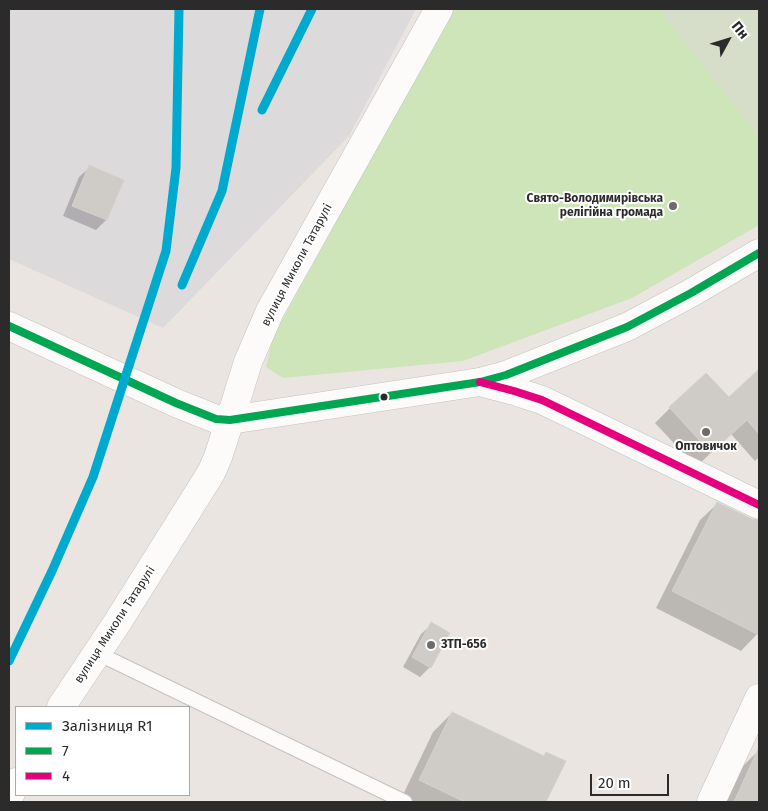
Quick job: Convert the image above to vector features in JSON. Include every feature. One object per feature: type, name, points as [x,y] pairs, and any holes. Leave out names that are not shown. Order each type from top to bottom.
[{"type":"street","name":"вулиця Миколи Татарулі","points":[[62,706],[211,473],[218,457],[248,362],[270,311],[439,9]]},
{"type":"street","points":[[9,326],[168,400],[216,418],[230,420],[480,382],[506,375],[627,327],[691,293],[759,253]]},
{"type":"street","points":[[480,382],[542,400],[675,466],[759,504]]},
{"type":"street","points":[[711,802],[759,698]]},
{"type":"street","points":[[9,797],[15,784]]},
{"type":"lane","points":[[97,653],[405,802]]},
{"type":"shaded area","points":[[9,9],[416,9],[349,136],[163,328],[9,259]]},
{"type":"green space","points":[[453,9],[659,9],[759,136],[759,225],[632,298],[463,361],[283,378],[266,367],[273,337]]},
{"type":"green space","points":[[659,9],[759,9],[759,136]]},
{"type":"building","points":[[89,165],[124,180],[107,220],[72,206]]},
{"type":"building","points":[[759,369],[759,434],[747,420],[711,453],[669,407],[706,373],[729,397]]},
{"type":"building","points":[[717,502],[752,519],[759,520],[759,635],[672,591]]},
{"type":"building","name":"ЗТП-656","points":[[431,622],[450,633],[431,668],[412,657]]},
{"type":"building","points":[[452,712],[544,756],[546,752],[566,761],[546,802],[465,802],[419,780]]},
{"type":"building","points":[[759,747],[759,802],[734,802]]},
{"type":"rail line","name":"R1","points":[[9,661],[52,571],[93,477],[166,251],[176,168],[179,9]]},
{"type":"rail line","name":"R1","points":[[182,285],[222,191],[260,9]]},
{"type":"rail line","name":"R1","points":[[262,110],[312,9]]},
{"type":"transit line","name":"7","points":[[9,326],[176,403],[216,419],[230,420],[480,382],[506,375],[627,327],[691,293],[759,253]]},
{"type":"transit line","name":"4","points":[[480,382],[542,400],[759,505]]},
{"type":"place","name":"Свято-Володимирівська релігійна громада","points":[[673,206]]},
{"type":"place","name":"Оптовичок","points":[[706,432]]},
{"type":"place","name":"ЗТП-656","points":[[431,645]]}]
